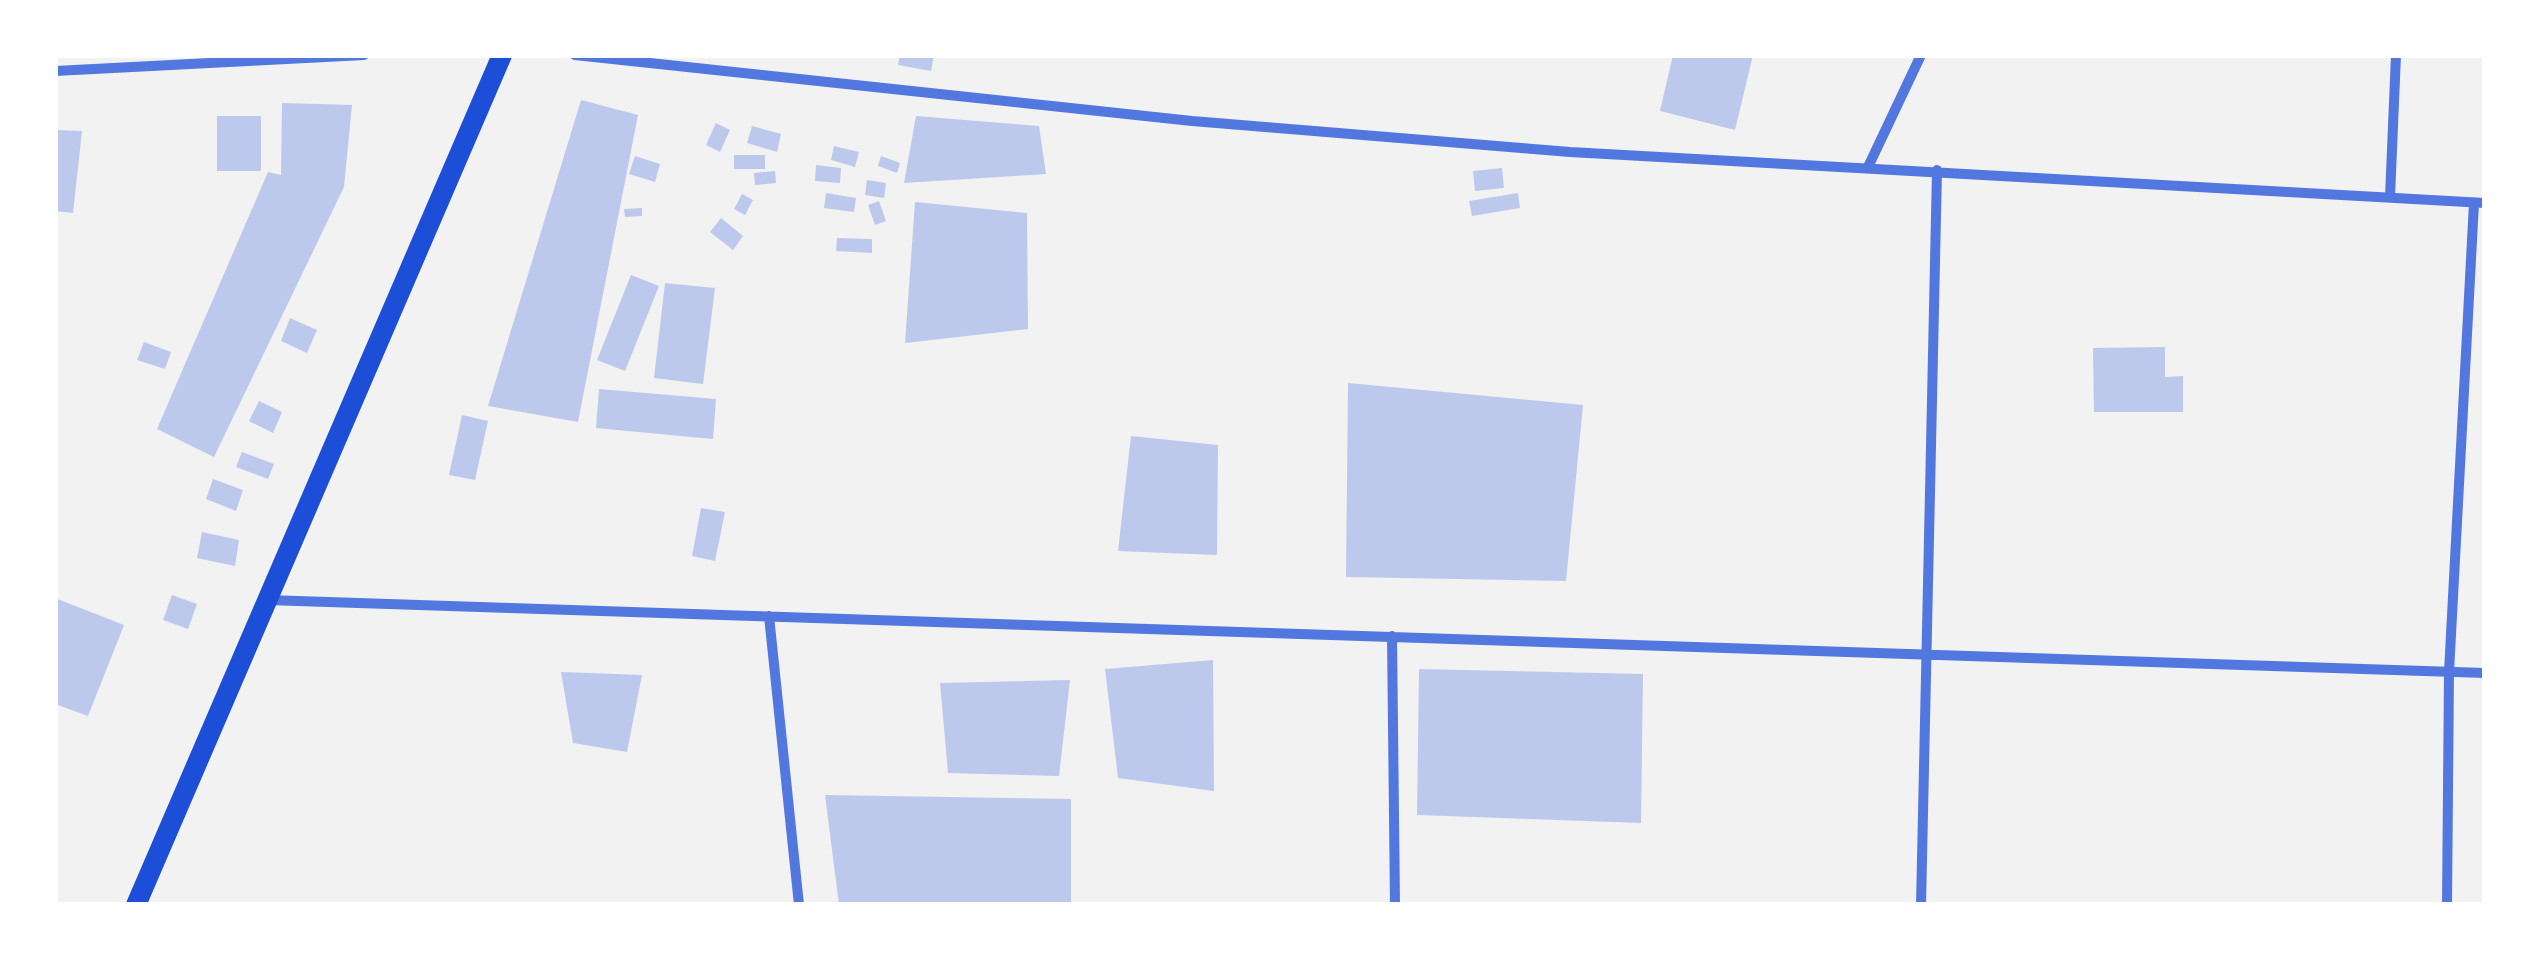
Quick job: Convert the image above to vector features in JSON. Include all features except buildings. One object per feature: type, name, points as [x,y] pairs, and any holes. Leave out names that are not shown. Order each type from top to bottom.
[{"type":"main road","points":[[136,905],[502,55]]},
{"type":"street","points":[[55,72],[364,55]]},
{"type":"street","points":[[575,55],[1192,122],[1570,152],[2480,203],[2449,672],[2446,905]]},
{"type":"street","points":[[1868,167],[1921,55]]},
{"type":"street","points":[[2390,198],[2396,55]]},
{"type":"street","points":[[1921,905],[1937,170]]},
{"type":"street","points":[[267,600],[2485,673]]},
{"type":"street","points":[[769,616],[799,905]]},
{"type":"street","points":[[1392,636],[1395,905]]}]
